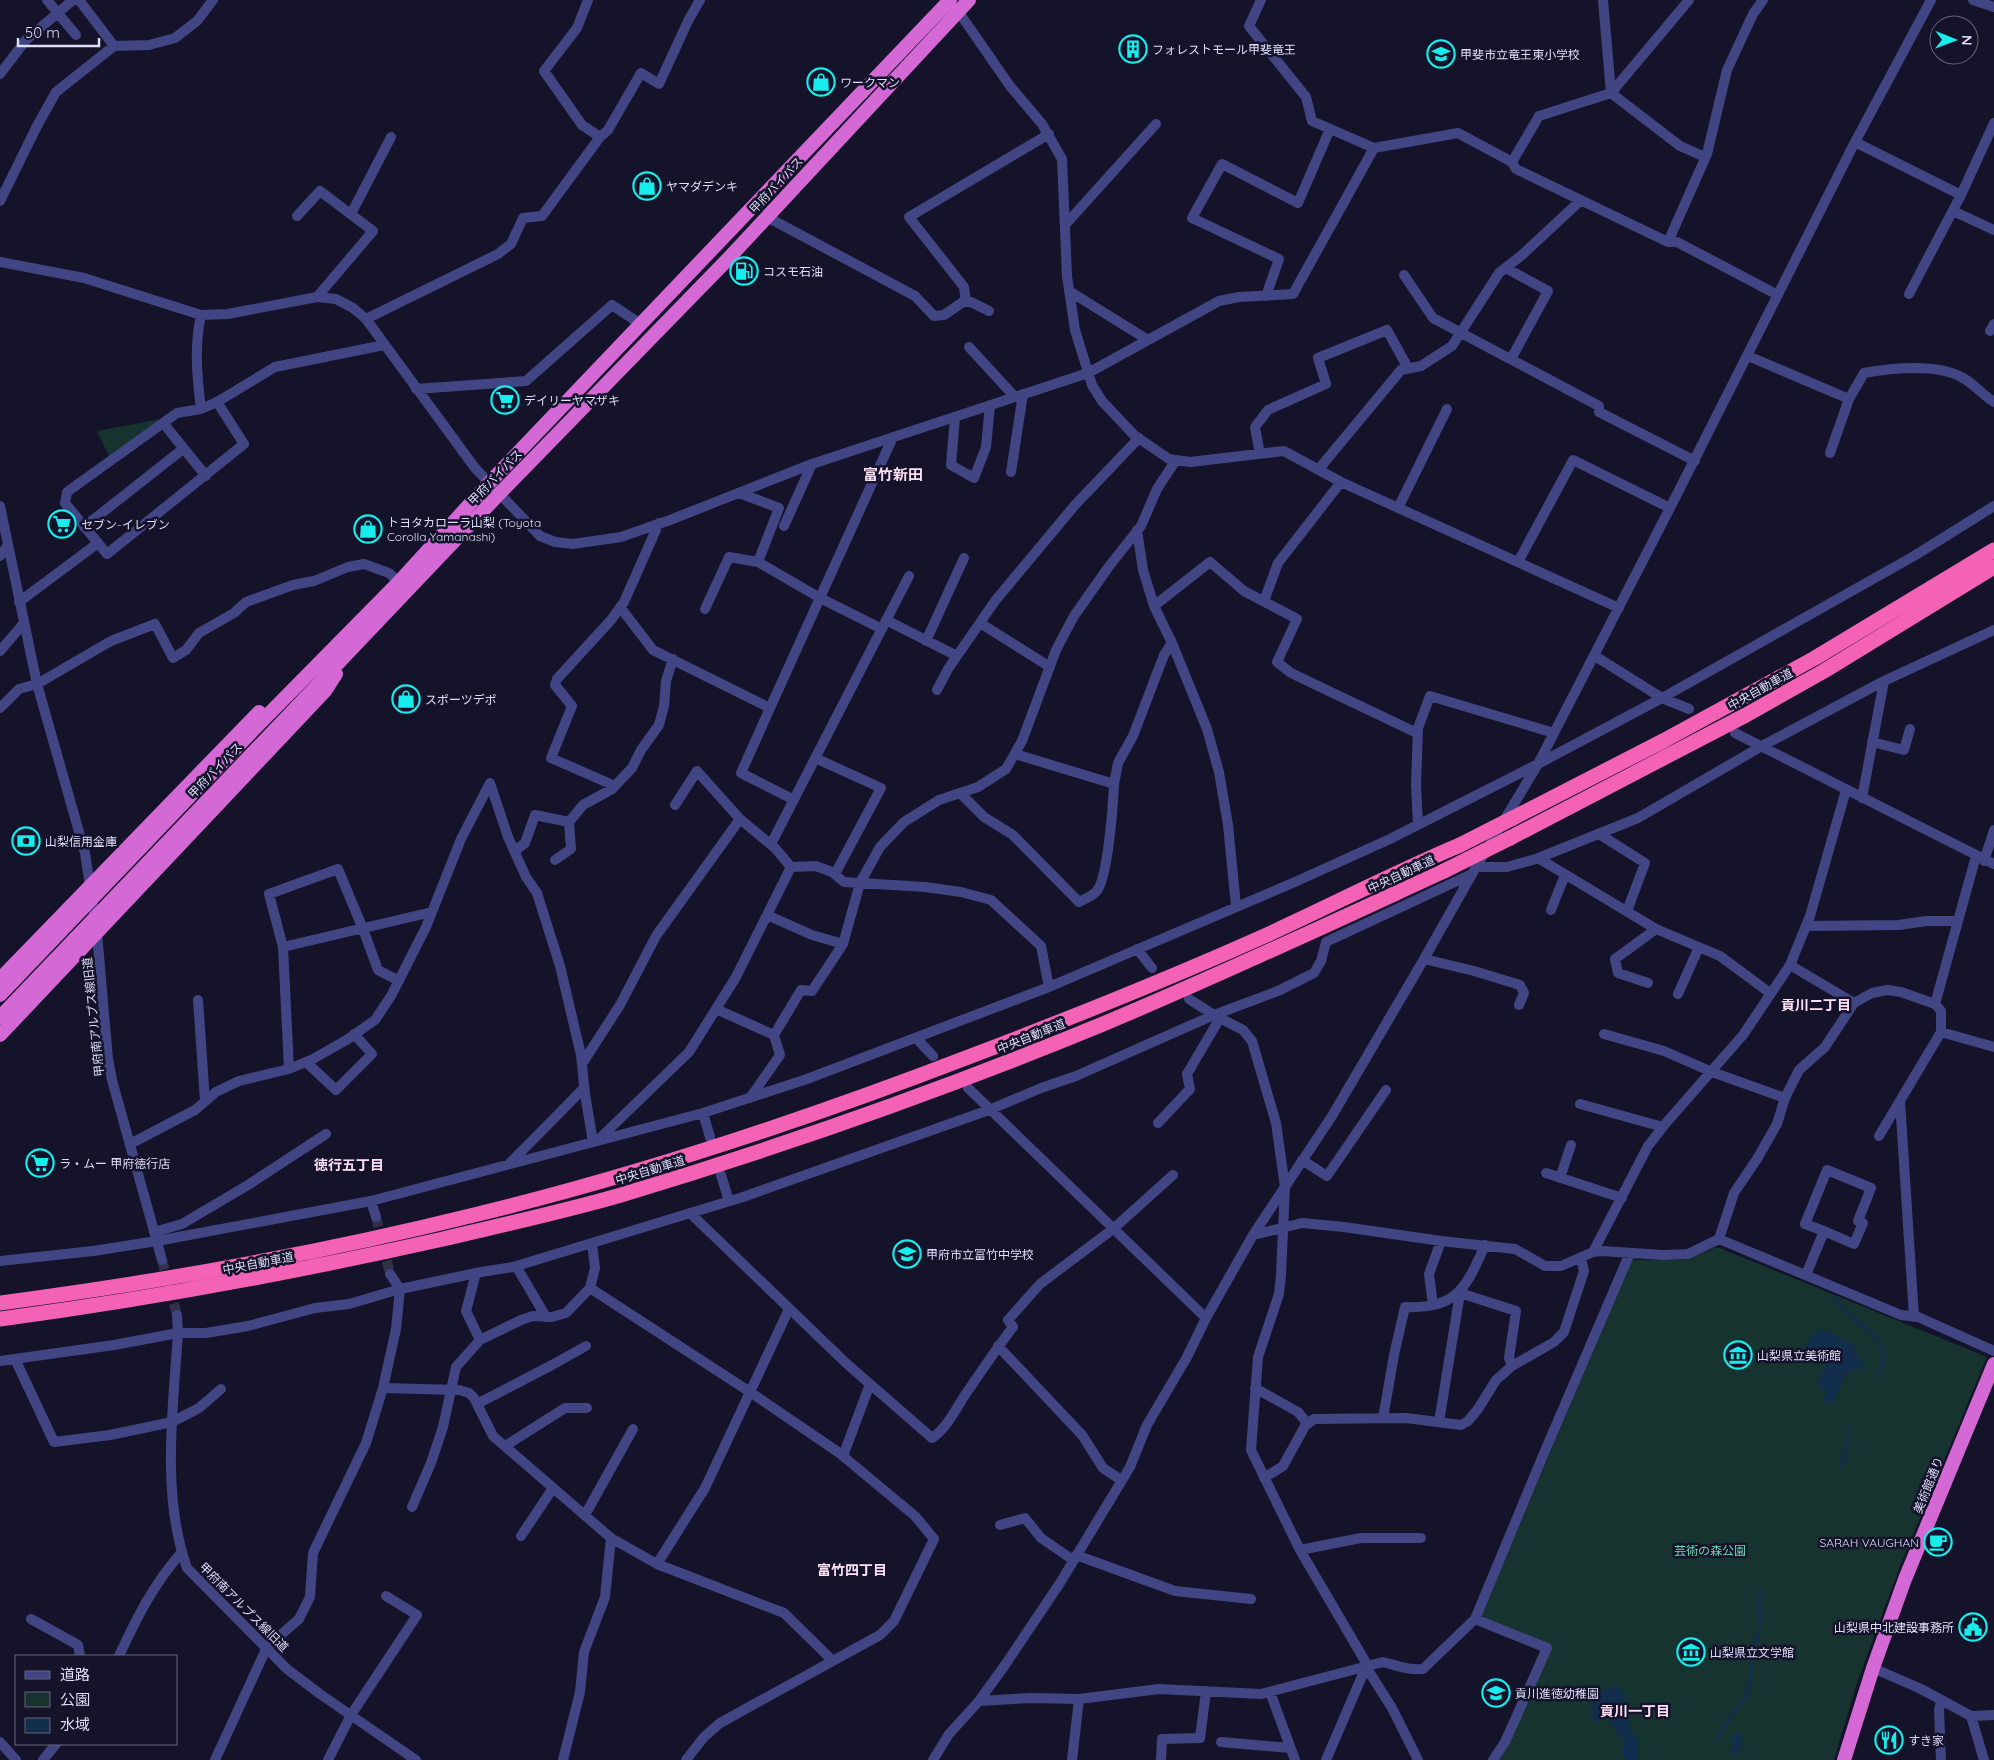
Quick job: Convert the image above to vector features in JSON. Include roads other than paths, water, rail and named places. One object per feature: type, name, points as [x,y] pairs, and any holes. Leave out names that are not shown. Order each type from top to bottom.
[{"type":"highway","name":"甲府バイパス","points":[[0,995],[256,727],[363,619],[642,325],[954,6],[969,0]]},
{"type":"highway","name":"甲府バイパス","points":[[0,1017],[767,216],[954,6]]},
{"type":"highway","name":"中央自動車道","points":[[0,1303],[206,1272],[345,1245],[480,1214],[729,1143],[850,1102],[972,1056],[1100,1005],[1267,934],[1460,845],[1663,741],[1815,658],[1994,550]]},
{"type":"highway","name":"中央自動車道","points":[[0,1319],[208,1288],[340,1262],[483,1229],[635,1190],[835,1126],[979,1073],[1104,1024],[1444,871],[1755,710],[1824,671],[1994,567]]},
{"type":"highway","points":[[0,979],[337,632],[363,619]]},
{"type":"highway","points":[[0,1035],[325,691],[356,644]]},
{"type":"highway","name":"美術館通り","points":[[1844,1760],[1873,1668],[1905,1579],[1994,1364]]},
{"type":"street","points":[[47,0],[76,35]]},
{"type":"street","points":[[0,74],[26,40],[73,0]]},
{"type":"street","points":[[80,0],[114,46]]},
{"type":"street","points":[[0,201],[56,92],[114,46],[149,45],[175,38],[197,21],[213,0]]},
{"type":"street","points":[[588,0],[577,28],[544,71],[582,125],[600,138]]},
{"type":"street","points":[[366,319],[498,254],[511,244],[523,218],[542,216],[608,130],[641,73],[659,84],[688,20],[700,0]]},
{"type":"street","points":[[1261,0],[1249,26],[1306,97],[1312,121],[1374,148],[1458,133],[1512,162],[1516,169],[1668,242],[1677,242],[1778,295]]},
{"type":"street","points":[[1603,0],[1612,93],[1680,146],[1705,157]]},
{"type":"street","points":[[1512,162],[1539,116],[1612,93],[1689,0]]},
{"type":"street","points":[[1668,242],[1705,157],[1727,70],[1753,14],[1763,0]]},
{"type":"street","points":[[1973,0],[1994,7]]},
{"type":"street","points":[[933,1760],[950,1734],[978,1701],[1028,1632],[1130,1467],[1147,1425],[1253,1235],[1332,1116],[1538,764],[1695,460],[1855,142],[1929,1]]},
{"type":"street","points":[[954,6],[1010,86],[1049,134],[1062,159],[1067,276],[1075,330],[1092,385],[1102,401],[1139,438],[1169,459],[1176,460],[1200,462],[1284,451],[1341,482],[1619,608]]},
{"type":"street","points":[[1909,294],[1990,140],[1994,123]]},
{"type":"street","points":[[1065,225],[1156,124]]},
{"type":"street","points":[[1266,296],[1279,258],[1192,218],[1222,164],[1298,203],[1330,129]]},
{"type":"street","points":[[966,302],[964,287],[908,218],[1049,134]]},
{"type":"street","points":[[351,214],[391,137]]},
{"type":"street","points":[[1855,142],[1961,195]]},
{"type":"street","points":[[0,262],[84,278],[201,315],[228,314],[316,297],[336,299],[353,308],[366,319],[475,468],[499,494],[540,536],[555,542],[573,544],[621,537],[812,464],[1088,372],[1219,301],[1239,297],[1293,294],[1374,148]]},
{"type":"street","points":[[297,216],[320,191],[373,231],[316,297]]},
{"type":"street","points":[[1318,470],[1401,370],[1421,366],[1452,346],[1499,273],[1522,255],[1580,201]]},
{"type":"street","points":[[1952,210],[1994,230]]},
{"type":"street","points":[[767,216],[915,296],[934,316],[944,315],[963,302],[971,302],[989,311]]},
{"type":"street","points":[[1506,268],[1548,291],[1511,359]]},
{"type":"street","points":[[1404,276],[1433,318],[1599,406],[1599,412],[1695,460]]},
{"type":"street","points":[[1069,291],[1148,340]]},
{"type":"street","points":[[416,389],[526,380],[612,305],[642,325]]},
{"type":"street","points":[[201,315],[196,336],[201,409]]},
{"type":"street","points":[[1260,454],[1255,427],[1268,410],[1326,384],[1318,358],[1387,330],[1408,368]]},
{"type":"street","points":[[217,402],[244,444],[107,554],[65,503],[67,492],[178,413],[201,409],[217,402],[275,367],[384,345]]},
{"type":"street","points":[[969,347],[1019,396]]},
{"type":"street","points":[[1748,356],[1849,400]]},
{"type":"street","points":[[1830,454],[1849,400],[1864,373],[1895,368],[1946,371],[1963,378],[1994,402]]},
{"type":"street","points":[[1011,472],[1019,396]]},
{"type":"street","points":[[955,417],[952,465],[974,478],[986,447],[990,405]]},
{"type":"street","points":[[1398,508],[1447,409]]},
{"type":"street","points":[[164,424],[206,476]]},
{"type":"street","points":[[794,800],[741,773],[893,437]]},
{"type":"street","points":[[936,690],[995,601],[1075,505],[1139,438]]},
{"type":"street","points":[[84,527],[183,448]]},
{"type":"street","points":[[750,1098],[780,1055],[774,1035],[801,990],[812,991],[843,944],[860,883],[880,847],[904,822],[938,800],[978,787],[1006,769],[1022,741],[1056,650],[1074,616],[1110,565],[1138,530],[1157,489],[1176,460]]},
{"type":"street","points":[[1518,562],[1573,460],[1670,508]]},
{"type":"street","points":[[784,526],[812,464]]},
{"type":"street","points":[[1264,601],[1278,563],[1341,482]]},
{"type":"street","points":[[738,493],[779,508],[758,562]]},
{"type":"street","name":"甲府南アルプス線旧道","points":[[0,506],[37,684],[85,853],[97,933],[108,1060],[162,1260]]},
{"type":"street","points":[[0,1261],[93,1251],[156,1237],[371,1201],[703,1113],[807,1079],[916,1038],[1049,987],[1295,882],[1418,825],[1662,698],[1905,561],[1994,506]]},
{"type":"street","points":[[615,786],[551,758],[572,706],[555,685],[557,679],[620,608],[659,523]]},
{"type":"street","points":[[1138,530],[1143,570],[1154,606],[1172,643],[1207,729],[1219,772],[1228,825],[1236,906]]},
{"type":"street","points":[[20,602],[98,544]]},
{"type":"street","points":[[0,556],[8,545]]},
{"type":"street","points":[[705,609],[730,557],[758,562],[820,598],[926,641],[957,656]]},
{"type":"street","points":[[926,641],[964,558]]},
{"type":"street","points":[[1154,606],[1210,562],[1244,591],[1297,618],[1277,662],[1291,673],[1417,733]]},
{"type":"street","points":[[0,708],[19,689],[37,684],[111,641],[155,624],[173,658],[186,650],[199,633],[234,612],[246,602],[293,585],[314,581],[348,567],[364,564],[389,573],[398,582]]},
{"type":"street","points":[[771,844],[909,576]]},
{"type":"street","points":[[620,608],[653,650],[770,708]]},
{"type":"street","points":[[0,652],[24,623]]},
{"type":"street","points":[[980,623],[1050,667]]},
{"type":"street","points":[[0,1361],[114,1345],[178,1333],[206,1333],[248,1326],[315,1308],[349,1304],[400,1289],[476,1272],[516,1266],[729,1201],[989,1110],[1041,1088],[1076,1076],[1278,991],[1314,973],[1321,961],[1326,942],[1475,870],[1507,867],[1538,858],[1638,818],[1762,746],[1884,681],[1992,634]]},
{"type":"street","points":[[960,793],[984,817],[1013,835],[1079,902],[1097,891],[1103,875],[1111,830],[1114,784],[1118,763],[1133,736],[1164,655],[1172,643]]},
{"type":"street","points":[[1595,656],[1662,698],[1689,709]]},
{"type":"street","points":[[555,860],[571,849],[569,822],[582,805],[615,786],[632,768],[641,750],[659,725],[664,706],[666,681],[673,659]]},
{"type":"street","points":[[1862,798],[1884,681]]},
{"type":"street","points":[[1418,825],[1416,785],[1417,733],[1430,696],[1554,733]]},
{"type":"street","points":[[1872,742],[1904,750],[1910,729]]},
{"type":"street","points":[[1735,734],[1985,860]]},
{"type":"street","points":[[1015,754],[1114,784]]},
{"type":"street","points":[[815,758],[881,788],[835,874]]},
{"type":"street","points":[[675,805],[697,771],[740,819],[771,844],[791,867]]},
{"type":"street","points":[[130,1144],[195,1110],[216,1092],[239,1081],[289,1069],[306,1062],[375,1020],[399,981],[432,912],[462,839],[490,783],[508,837],[526,877],[537,893],[560,966],[582,1064],[584,1088],[595,1141]]},
{"type":"street","points":[[1593,1252],[1648,1146],[1743,1035],[1790,965],[1806,926],[1846,790]]},
{"type":"street","points":[[515,851],[525,843],[536,815],[569,822]]},
{"type":"street","points":[[582,1064],[620,1005],[656,936],[740,819]]},
{"type":"street","points":[[1935,1004],[1958,921],[1985,860],[1994,830]]},
{"type":"street","points":[[1599,834],[1645,863],[1627,911]]},
{"type":"street","points":[[1538,858],[1656,929],[1728,961],[1770,993]]},
{"type":"street","points":[[791,867],[816,866],[835,874],[844,882],[925,887],[961,892],[991,900],[1041,946],[1049,987]]},
{"type":"street","points":[[595,1141],[689,1052],[736,977],[791,867]]},
{"type":"street","points":[[289,1069],[283,947],[269,894],[338,869],[363,928],[378,970],[399,981]]},
{"type":"street","points":[[1551,910],[1565,875]]},
{"type":"street","points":[[283,947],[432,912]]},
{"type":"street","points":[[767,915],[812,935],[843,944]]},
{"type":"street","points":[[1806,926],[1899,925],[1926,921],[1958,921]]},
{"type":"street","points":[[1648,983],[1618,973],[1615,959],[1656,929]]},
{"type":"street","points":[[1678,994],[1699,947]]},
{"type":"street","points":[[1137,949],[1152,968]]},
{"type":"street","points":[[1424,959],[1520,985],[1524,993],[1519,1005]]},
{"type":"street","points":[[1790,965],[1854,1003]]},
{"type":"street","points":[[1253,1235],[1302,1223],[1515,1249],[1545,1266],[1561,1266],[1593,1252],[1663,1255],[1688,1254],[1719,1239],[1734,1193],[1757,1159],[1777,1124],[1785,1098],[1799,1070],[1825,1047],[1854,1003],[1872,993],[1887,990],[1901,992],[1935,1004],[1942,1011],[1941,1032],[1879,1136]]},
{"type":"street","points":[[198,1000],[205,1101]]},
{"type":"street","points":[[1189,1000],[1243,1030],[1252,1041],[1276,1123],[1285,1187],[1279,1294],[1258,1357],[1250,1450],[1300,1550],[1365,1660],[1366,1667],[1392,1708],[1418,1760]]},
{"type":"street","points":[[716,1009],[774,1035]]},
{"type":"street","points":[[1158,1123],[1190,1089],[1188,1074],[1217,1017]]},
{"type":"street","points":[[1941,1032],[1994,1047]]},
{"type":"street","points":[[306,1062],[336,1090],[372,1054],[354,1034]]},
{"type":"street","points":[[1604,1034],[1664,1051],[1712,1072],[1785,1098]]},
{"type":"street","points":[[916,1038],[933,1056]]},
{"type":"street","points":[[509,1164],[584,1088]]},
{"type":"street","points":[[968,1088],[1206,1318]]},
{"type":"street","points":[[1302,1160],[1328,1176],[1386,1090]]},
{"type":"street","points":[[1900,1101],[1914,1317]]},
{"type":"street","points":[[1580,1104],[1663,1127]]},
{"type":"street","points":[[703,1113],[710,1136]]},
{"type":"street","points":[[156,1237],[248,1185],[326,1134]]},
{"type":"street","points":[[1560,1178],[1571,1145]]},
{"type":"street","points":[[1827,1170],[1871,1188],[1858,1221],[1863,1223],[1854,1244],[1824,1231],[1805,1224],[1827,1170]]},
{"type":"street","points":[[1546,1173],[1622,1198]]},
{"type":"street","points":[[721,1175],[729,1201]]},
{"type":"street","points":[[690,1213],[789,1309],[932,1438],[947,1423],[998,1346],[1013,1327],[1008,1320],[1040,1284],[1113,1229],[1173,1175]]},
{"type":"street","points":[[371,1201],[376,1217]]},
{"type":"street","points":[[1806,1275],[1824,1231]]},
{"type":"street","points":[[1719,1239],[1901,1315],[1914,1317],[1994,1351]]},
{"type":"street","points":[[1433,1305],[1429,1274],[1441,1241]]},
{"type":"street","points":[[412,1508],[432,1463],[452,1390],[456,1367],[480,1340],[533,1316],[546,1317],[566,1313],[590,1288],[595,1268],[592,1243]]},
{"type":"street","points":[[1439,1422],[1460,1292],[1473,1272],[1485,1245]]},
{"type":"street","points":[[978,1701],[1032,1698],[1079,1699],[1158,1689],[1260,1694],[1383,1662],[1406,1669],[1424,1669],[1475,1619],[1630,1253]]},
{"type":"street","points":[[1264,1478],[1282,1466],[1308,1424],[1314,1419],[1406,1418],[1461,1424],[1468,1420],[1496,1380],[1512,1366],[1554,1342],[1564,1332],[1584,1270],[1581,1258]]},
{"type":"street","points":[[516,1266],[546,1317]]},
{"type":"street","points":[[476,1272],[466,1311],[480,1340]]},
{"type":"street","points":[[215,1760],[267,1647],[299,1619],[310,1597],[313,1553],[337,1507],[366,1443],[383,1388],[396,1329],[400,1289],[390,1274]]},
{"type":"street","points":[[590,1288],[750,1392],[843,1456],[915,1516],[934,1539],[894,1620],[880,1635],[720,1723],[704,1737],[686,1760]]},
{"type":"street","points":[[1383,1418],[1405,1307],[1420,1308],[1433,1305],[1460,1292],[1516,1311],[1509,1358],[1512,1366]]},
{"type":"street","points":[[657,1564],[705,1488],[789,1309]]},
{"type":"street","name":"甲府南アルプス線旧道","points":[[177,1315],[178,1333],[172,1422],[171,1476],[182,1552],[188,1568],[287,1668],[416,1760]]},
{"type":"street","points":[[477,1404],[586,1346]]},
{"type":"street","points":[[998,1346],[1082,1435],[1103,1468],[1121,1480]]},
{"type":"street","points":[[14,1359],[54,1442],[110,1435],[172,1422],[199,1408],[221,1389]]},
{"type":"street","points":[[843,1456],[870,1384]]},
{"type":"street","points":[[383,1388],[452,1390],[469,1393],[477,1404],[493,1436],[611,1538],[657,1564],[784,1614],[833,1660]]},
{"type":"street","points":[[1255,1388],[1298,1412],[1308,1424]]},
{"type":"street","points":[[505,1446],[565,1408],[587,1408]]},
{"type":"street","points":[[586,1515],[634,1429]]},
{"type":"street","points":[[520,1536],[554,1488]]},
{"type":"street","points":[[1000,1524],[1025,1518],[1042,1538],[1075,1557],[1175,1591],[1251,1599]]},
{"type":"street","points":[[563,1760],[580,1692],[584,1652],[605,1596],[611,1538]]},
{"type":"street","points":[[1300,1550],[1361,1538],[1421,1538]]},
{"type":"street","points":[[119,1655],[138,1614],[167,1568],[182,1552]]},
{"type":"street","points":[[328,1760],[351,1715],[418,1615],[386,1596]]},
{"type":"street","points":[[31,1619],[78,1645],[80,1655]]},
{"type":"street","points":[[1475,1619],[1547,1648],[1505,1742],[1493,1760]]},
{"type":"street","points":[[1326,1760],[1366,1667]]},
{"type":"street","points":[[1873,1668],[1921,1689],[1971,1716],[1994,1715]]},
{"type":"street","points":[[1161,1760],[1162,1738],[1200,1738],[1206,1692]]},
{"type":"street","points":[[1270,1692],[1295,1760]]},
{"type":"street","points":[[1072,1760],[1079,1699]]},
{"type":"street","points":[[1941,1701],[1939,1710],[1941,1760]]},
{"type":"street","points":[[1971,1716],[1984,1760]]},
{"type":"street","points":[[0,1742],[16,1760]]},
{"type":"street","points":[[1221,1742],[1290,1748]]},
{"type":"street","points":[[43,1760],[55,1745]]},
{"type":"water","points":[[1819,1331],[1830,1332],[1855,1345],[1854,1351],[1863,1362],[1863,1370],[1855,1367],[1851,1373],[1847,1372],[1832,1404],[1823,1402],[1826,1390],[1817,1385],[1828,1359],[1804,1350],[1811,1337]]},
{"type":"water","points":[[1615,1686],[1620,1687],[1624,1695],[1625,1702],[1623,1708],[1630,1718],[1629,1728],[1637,1739],[1637,1760],[1626,1760],[1621,1753],[1624,1742],[1608,1719],[1603,1718],[1598,1722],[1594,1722],[1592,1706],[1595,1698],[1602,1691]]},
{"type":"water","points":[[1742,1733],[1741,1746],[1735,1758],[1731,1756],[1733,1734]]},
{"type":"waterway","points":[[1835,1297],[1840,1305],[1870,1332],[1881,1347],[1883,1359],[1876,1376]]},
{"type":"waterway","points":[[1841,1466],[1849,1436],[1847,1426]]},
{"type":"waterway","points":[[1717,1740],[1745,1697],[1751,1677],[1752,1655],[1760,1627],[1759,1594],[1762,1589]]},
{"type":"tunnel","points":[[376,1217],[390,1274]]},
{"type":"tunnel","points":[[162,1260],[177,1315]]},
{"type":"place","name":"フォレストモール甲斐竜王","points":[[1133,49]]},
{"type":"place","name":"甲斐市立竜王東小学校","points":[[1441,54]]},
{"type":"place","name":"ワークマン","points":[[821,82]]},
{"type":"place","name":"ヤマダデンキ","points":[[647,186]]},
{"type":"place","name":"コスモ石油","points":[[744,271]]},
{"type":"place","name":"デイリーヤマザキ","points":[[505,400]]},
{"type":"place","name":"セブン-イレブン","points":[[62,524]]},
{"type":"place","name":"トヨタカローラ山梨 (Toyota Corolla Yamanashi)","points":[[368,529]]},
{"type":"place","name":"スポーツデポ","points":[[406,699]]},
{"type":"place","name":"山梨信用金庫","points":[[26,841]]},
{"type":"place","name":"ラ・ムー 甲府徳行店","points":[[40,1163]]},
{"type":"place","name":"甲府市立富竹中学校","points":[[907,1254]]},
{"type":"place","name":"山梨県立美術館","points":[[1738,1355]]},
{"type":"place","name":"SARAH VAUGHAN","points":[[1938,1542]]},
{"type":"place","name":"山梨県中北建設事務所","points":[[1973,1627]]},
{"type":"place","name":"山梨県立文学館","points":[[1691,1652]]},
{"type":"place","name":"貢川進徳幼稚園","points":[[1496,1693]]},
{"type":"place","name":"すき家","points":[[1889,1740]]},
{"type":"district","name":"富竹新田","points":[[893,474]]},
{"type":"district","name":"貢川二丁目","points":[[1816,1005]]},
{"type":"district","name":"徳行五丁目","points":[[349,1165]]},
{"type":"district","name":"富竹四丁目","points":[[852,1570]]},
{"type":"district","name":"貢川一丁目","points":[[1635,1711]]},
{"type":"park label","name":"芸術の森公園","points":[[1710,1550]]}]
